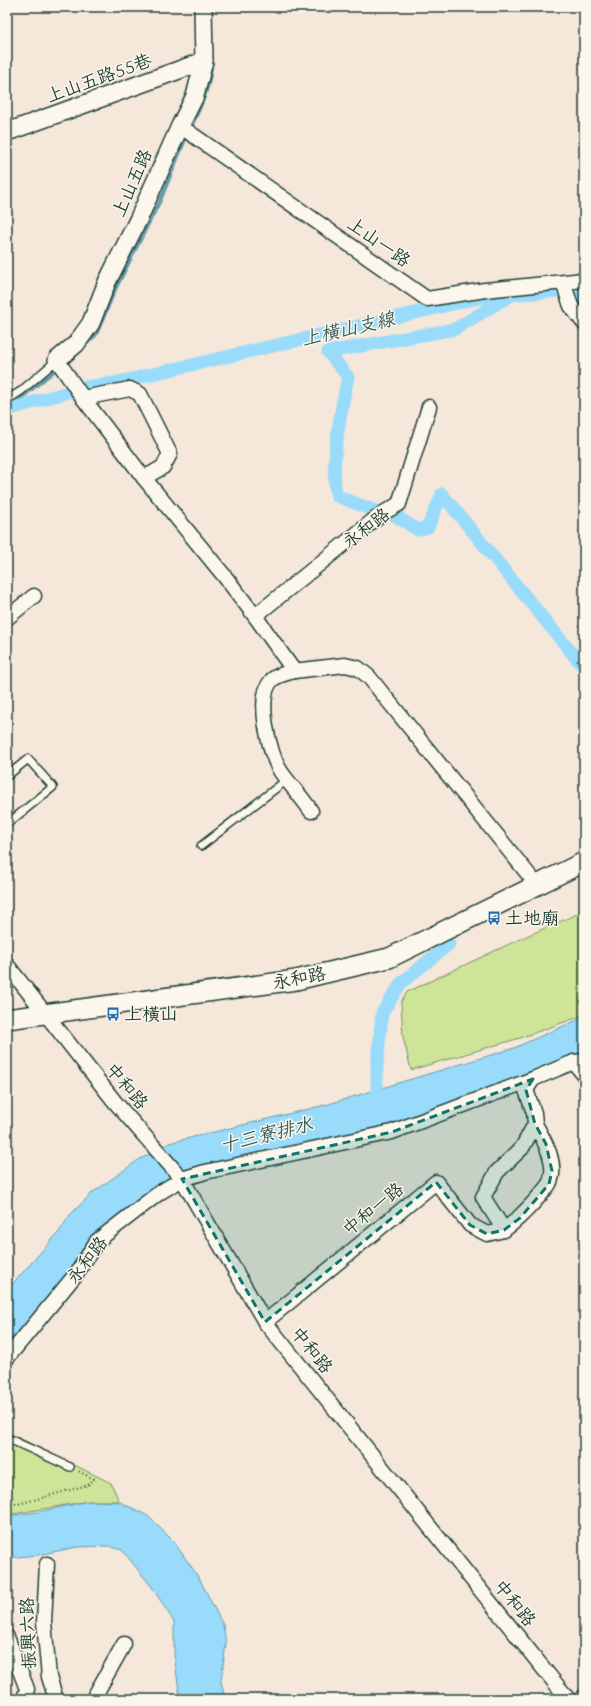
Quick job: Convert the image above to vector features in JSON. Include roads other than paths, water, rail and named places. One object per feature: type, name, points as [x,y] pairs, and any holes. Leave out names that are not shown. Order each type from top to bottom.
[{"type":"main road","name":"永和路","points":[[7,1019],[296,980],[389,958],[584,862]]},
{"type":"street","name":"上山五路","points":[[57,360],[76,344],[91,322],[106,282],[139,218],[195,96],[204,61],[203,7]]},
{"type":"street","name":"上山五路55巷","points":[[7,132],[204,61]]},
{"type":"street","name":"上山一路","points":[[180,127],[428,299],[485,290],[565,284],[584,280]]},
{"type":"street","points":[[565,284],[571,306],[584,322]]},
{"type":"street","points":[[57,360],[144,478],[255,616],[294,671]]},
{"type":"street","points":[[82,395],[130,389],[140,394],[170,454],[163,467],[144,478]]},
{"type":"street","name":"永和路","points":[[255,616],[385,512],[399,504],[429,407]]},
{"type":"street","points":[[7,618],[34,596]]},
{"type":"street","points":[[311,811],[288,779],[280,771],[269,743],[265,720],[264,699],[271,681],[281,675],[294,671],[345,665],[358,668],[369,677],[537,885]]},
{"type":"street","points":[[7,965],[44,1014]]},
{"type":"street","name":"中和路","points":[[44,1014],[115,1102],[181,1177],[265,1322],[568,1699]]},
{"type":"street","points":[[579,1061],[584,1074]]},
{"type":"street","name":"永和路","points":[[7,1358],[77,1273],[97,1241],[181,1177],[392,1132],[579,1061]]},
{"type":"street","name":"中和一路","points":[[265,1322],[436,1182],[470,1225],[487,1234],[504,1230],[520,1218],[549,1184],[552,1171],[546,1144],[535,1124],[534,1113],[526,1090],[533,1079]]},
{"type":"street","points":[[504,1230],[483,1197],[497,1172],[522,1148],[535,1124]]},
{"type":"street","name":"振興六路","points":[[47,1564],[44,1622],[49,1677],[56,1699]]},
{"type":"street","name":"振興六路","points":[[7,1637],[26,1689],[24,1699]]},
{"type":"street","points":[[93,1699],[124,1644]]},
{"type":"street","points":[[581,1699],[584,1696]]},
{"type":"lane","points":[[7,400],[21,391],[57,360]]},
{"type":"lane","points":[[7,776],[28,759],[53,787],[7,824]]},
{"type":"lane","points":[[201,846],[288,779]]},
{"type":"lane","points":[[7,1438],[70,1467]]},
{"type":"water","name":"十三寮排水","points":[[584,1017],[584,1057],[392,1128],[152,1193],[73,1271],[7,1351],[7,1290],[59,1232],[70,1215],[92,1193],[137,1161],[169,1143],[329,1104],[514,1048]]},
{"type":"water","points":[[89,1501],[120,1502],[148,1516],[174,1542],[199,1578],[223,1625],[226,1643],[221,1681],[225,1699],[182,1699],[179,1692],[174,1653],[174,1622],[152,1587],[122,1550],[109,1546],[77,1547],[38,1555],[7,1558],[7,1516],[38,1512]]},
{"type":"waterway","points":[[190,130],[207,88],[211,71],[211,62]]},
{"type":"waterway","points":[[83,347],[96,335],[115,290],[160,201],[187,135]]},
{"type":"waterway","name":"上橫山支線","points":[[7,410],[85,387],[114,383],[483,297],[584,289]]},
{"type":"waterway","points":[[574,290],[584,309]]},
{"type":"waterway","points":[[511,295],[455,329],[328,352],[348,377],[335,454],[334,470],[337,496],[378,512],[391,513],[418,530],[428,527],[442,494],[584,668]]},
{"type":"waterway","points":[[7,410],[58,368]]},
{"type":"waterway","points":[[377,1107],[377,1066],[382,1013],[401,983],[449,944]]},
{"type":"place","name":"土地廟","points":[[494,918]]},
{"type":"place","name":"上橫山","points":[[113,1014]]}]
